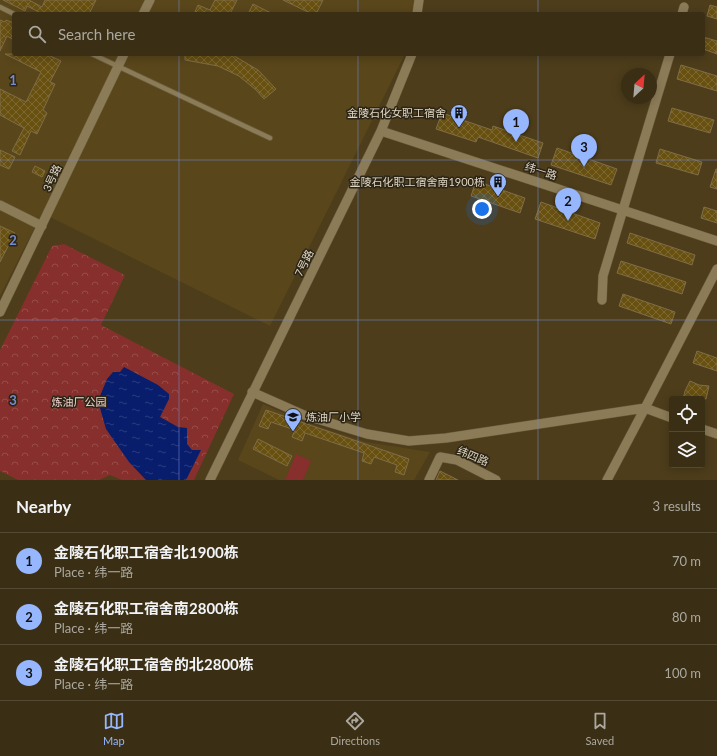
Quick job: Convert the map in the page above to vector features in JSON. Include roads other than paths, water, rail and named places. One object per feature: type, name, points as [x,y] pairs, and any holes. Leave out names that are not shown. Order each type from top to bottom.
[{"type":"street","points":[[144,12],[150,0]]},
{"type":"street","points":[[417,12],[419,0]]},
{"type":"street","name":"3号路","points":[[0,312],[123,56]]},
{"type":"street","name":"7号路","points":[[210,480],[381,131],[411,56]]},
{"type":"street","points":[[602,300],[603,276],[669,56]]},
{"type":"street","name":"纬一路","points":[[381,131],[717,240]]},
{"type":"street","points":[[0,204],[42,226]]},
{"type":"street","points":[[607,480],[717,269]]},
{"type":"street","points":[[252,392],[304,415],[367,434],[409,441],[446,438],[645,408],[669,417]]},
{"type":"street","points":[[705,430],[717,434]]},
{"type":"street","name":"纬四路","points":[[429,480],[440,457],[457,460],[496,480]]},
{"type":"lane","points":[[0,7],[12,13]]},
{"type":"lane","points":[[96,56],[270,138]]},
{"type":"water","points":[[124,367],[158,385],[169,394],[169,399],[160,417],[178,427],[187,428],[187,444],[192,450],[201,450],[186,480],[146,480],[129,462],[106,429],[98,401],[107,379],[113,372],[120,372]]},
{"type":"place","name":"金陵石化女职工宿舍","points":[[459,128]]},
{"type":"place","name":"金陵石化职工宿舍北1900栋","points":[[516,142]]},
{"type":"place","name":"金陵石化职工宿舍的北2800栋","points":[[584,167]]},
{"type":"place","name":"金陵石化职工宿舍南1900栋","points":[[498,197]]},
{"type":"place","name":"金陵石化职工宿舍南2800栋","points":[[568,221]]},
{"type":"place","name":"炼油厂小学","points":[[293,432]]},
{"type":"park label","name":"炼油厂公园","points":[[79,402]]}]
